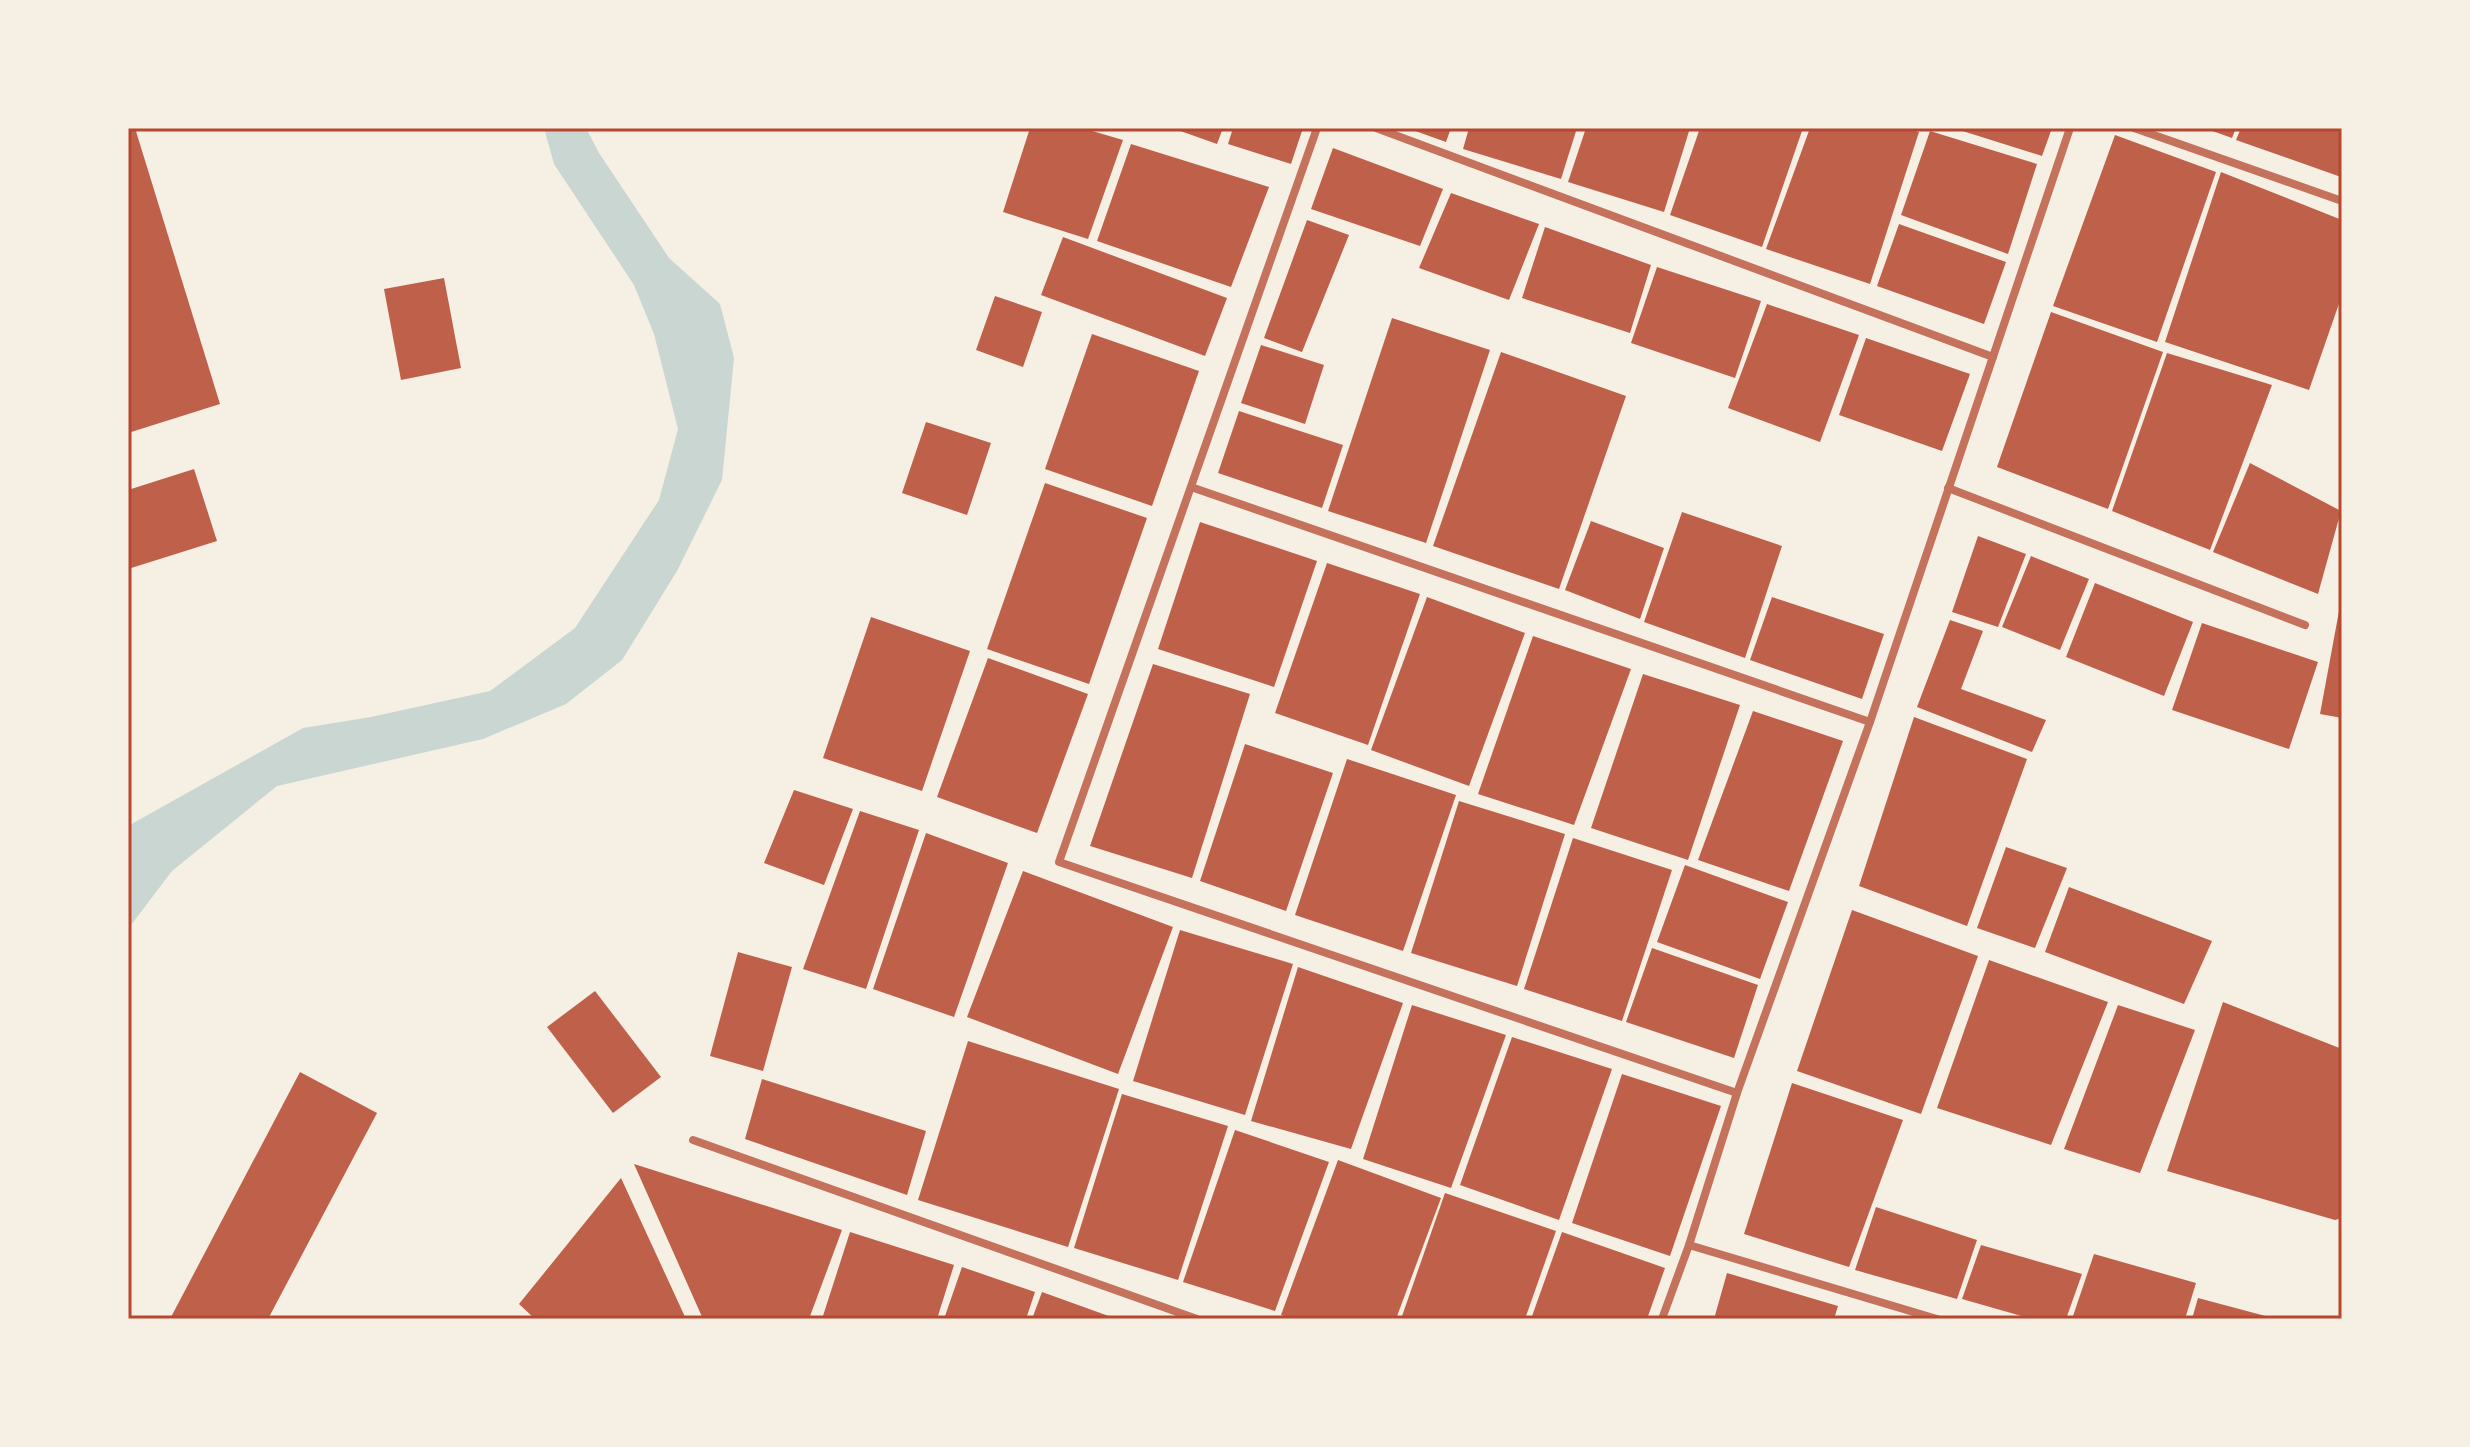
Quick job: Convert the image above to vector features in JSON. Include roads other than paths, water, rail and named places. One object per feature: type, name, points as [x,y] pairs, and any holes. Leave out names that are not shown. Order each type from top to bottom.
[{"type":"street","points":[[1317,128],[1059,862],[1737,1093]]},
{"type":"street","points":[[1376,128],[1993,357]]},
{"type":"street","points":[[1662,1319],[1737,1093],[1870,722],[2070,128]]},
{"type":"street","points":[[2134,128],[2342,201]]},
{"type":"street","points":[[1191,487],[1870,722]]},
{"type":"street","points":[[1948,488],[2305,625]]},
{"type":"street","points":[[693,1140],[1197,1319]]},
{"type":"street","points":[[1689,1245],[1937,1319]]}]
